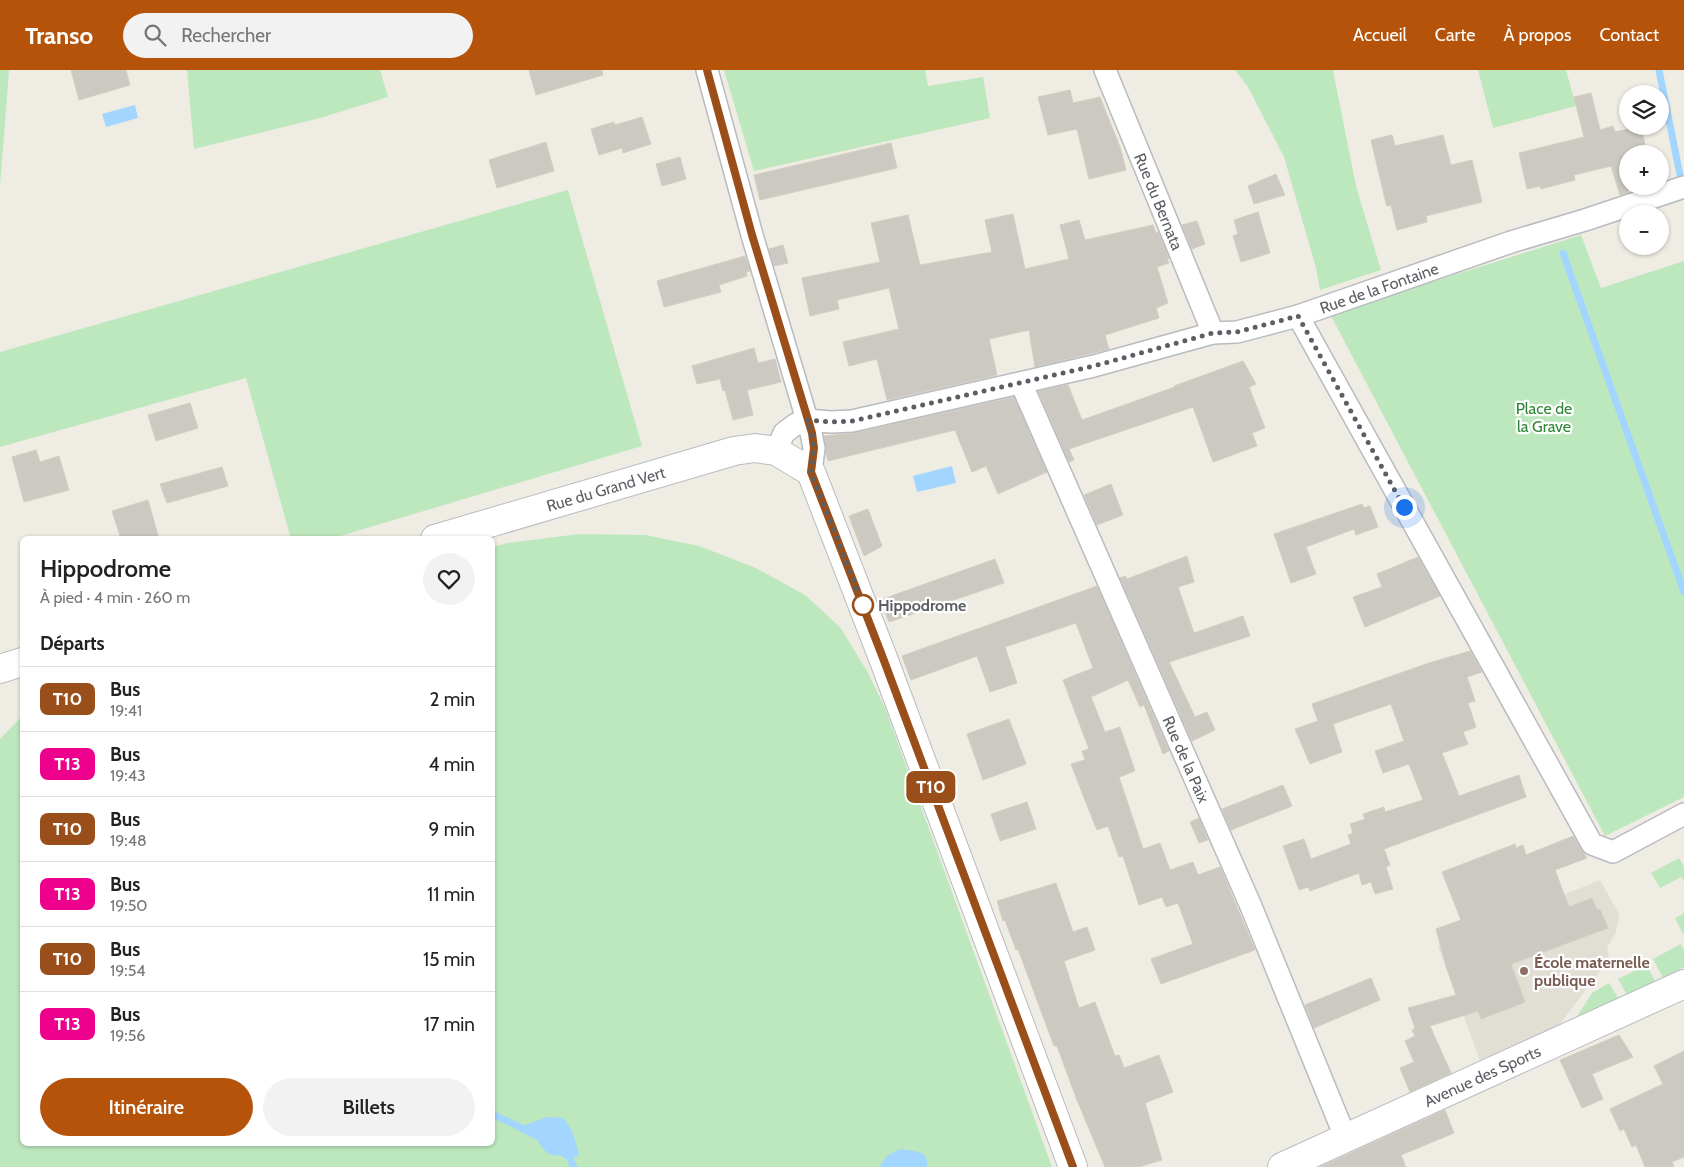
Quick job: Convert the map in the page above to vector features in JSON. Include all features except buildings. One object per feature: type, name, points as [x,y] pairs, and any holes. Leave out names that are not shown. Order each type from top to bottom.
[{"type":"main road","name":"Rue du Grand Vert","points":[[445,536],[734,451],[755,448],[776,452],[811,472]]},
{"type":"main road","points":[[811,472],[883,658],[1073,1167]]},
{"type":"main road","points":[[0,668],[20,663]]},
{"type":"main road","name":"Avenue des Sports","points":[[1282,1167],[1683,986]]},
{"type":"street","points":[[707,70],[752,235],[784,338],[806,420],[812,433],[814,448],[811,472]]},
{"type":"street","name":"Rue du Bernata","points":[[1105,70],[1213,333]]},
{"type":"street","name":"Rue de la Fontaine","points":[[806,420],[852,421],[1094,366],[1213,333],[1237,332],[1298,316],[1511,242],[1684,187]]},
{"type":"street","points":[[1298,316],[1592,844],[1613,852],[1684,814]]},
{"type":"street","name":"Rue de la Paix","points":[[1021,383],[1250,904],[1346,1139]]},
{"type":"street","points":[[776,452],[784,433],[796,424],[806,420]]},
{"type":"shaded area","name":"École maternelle publique","points":[[1600,880],[1619,914],[1616,932],[1607,948],[1609,959],[1560,1024],[1551,1031],[1482,1066],[1438,946]]},
{"type":"green space","points":[[0,70],[9,70],[0,186]]},
{"type":"green space","points":[[187,70],[380,70],[388,97],[320,118],[194,149]]},
{"type":"green space","points":[[724,70],[925,70],[928,86],[983,77],[990,118],[754,171]]},
{"type":"green space","points":[[1235,70],[1333,70],[1356,186],[1381,270],[1320,290],[1316,268],[1284,157],[1248,87]]},
{"type":"green space","points":[[1478,70],[1566,70],[1576,106],[1493,128]]},
{"type":"green space","points":[[568,190],[642,446],[340,536],[290,536],[246,378],[0,447],[0,352]]},
{"type":"green space","name":"Place de la Grave","points":[[1581,235],[1601,288],[1684,261],[1684,797],[1605,836],[1330,314]]},
{"type":"green space","points":[[579,534],[645,535],[699,546],[756,568],[805,595],[840,627],[867,671],[885,708],[1052,1167],[0,1167],[0,739],[20,718],[20,1146],[495,1146],[495,546],[508,543]]},
{"type":"green space","points":[[1679,858],[1684,867],[1684,881],[1681,877],[1660,888],[1651,873]]},
{"type":"green space","points":[[1684,913],[1684,933],[1683,934],[1675,918]]},
{"type":"green space","points":[[1681,944],[1684,950],[1684,967],[1663,978],[1653,959]]},
{"type":"green space","points":[[1647,965],[1655,981],[1627,995],[1618,979]]},
{"type":"green space","points":[[1609,983],[1618,998],[1576,1018],[1592,993]]},
{"type":"water","points":[[135,105],[138,118],[106,127],[102,114]]},
{"type":"water","points":[[952,466],[956,483],[917,492],[913,476]]},
{"type":"water","points":[[547,1117],[563,1118],[569,1126],[579,1154],[576,1157],[551,1155],[544,1150],[537,1140],[519,1131],[520,1127]]},
{"type":"water","points":[[901,1149],[923,1154],[926,1157],[927,1167],[880,1167],[888,1155]]},
{"type":"waterway","points":[[1659,70],[1680,175]]},
{"type":"waterway","points":[[1563,253],[1684,592]]},
{"type":"waterway","points":[[495,1115],[528,1131]]},
{"type":"waterway","points":[[563,1152],[569,1157],[574,1167]]},
{"type":"bus line","name":"T10","points":[[707,70],[752,235],[782,329],[806,420],[812,433],[814,448],[811,472],[883,658],[1073,1167]]},
{"type":"place","name":"Hippodrome","points":[[863,605]]},
{"type":"place","name":"École maternelle publique","points":[[1524,971]]},
{"type":"route","points":[[863,605],[811,472],[814,448],[812,433],[806,420],[852,421],[1094,366],[1213,333],[1237,332],[1298,316],[1404,507]]}]
